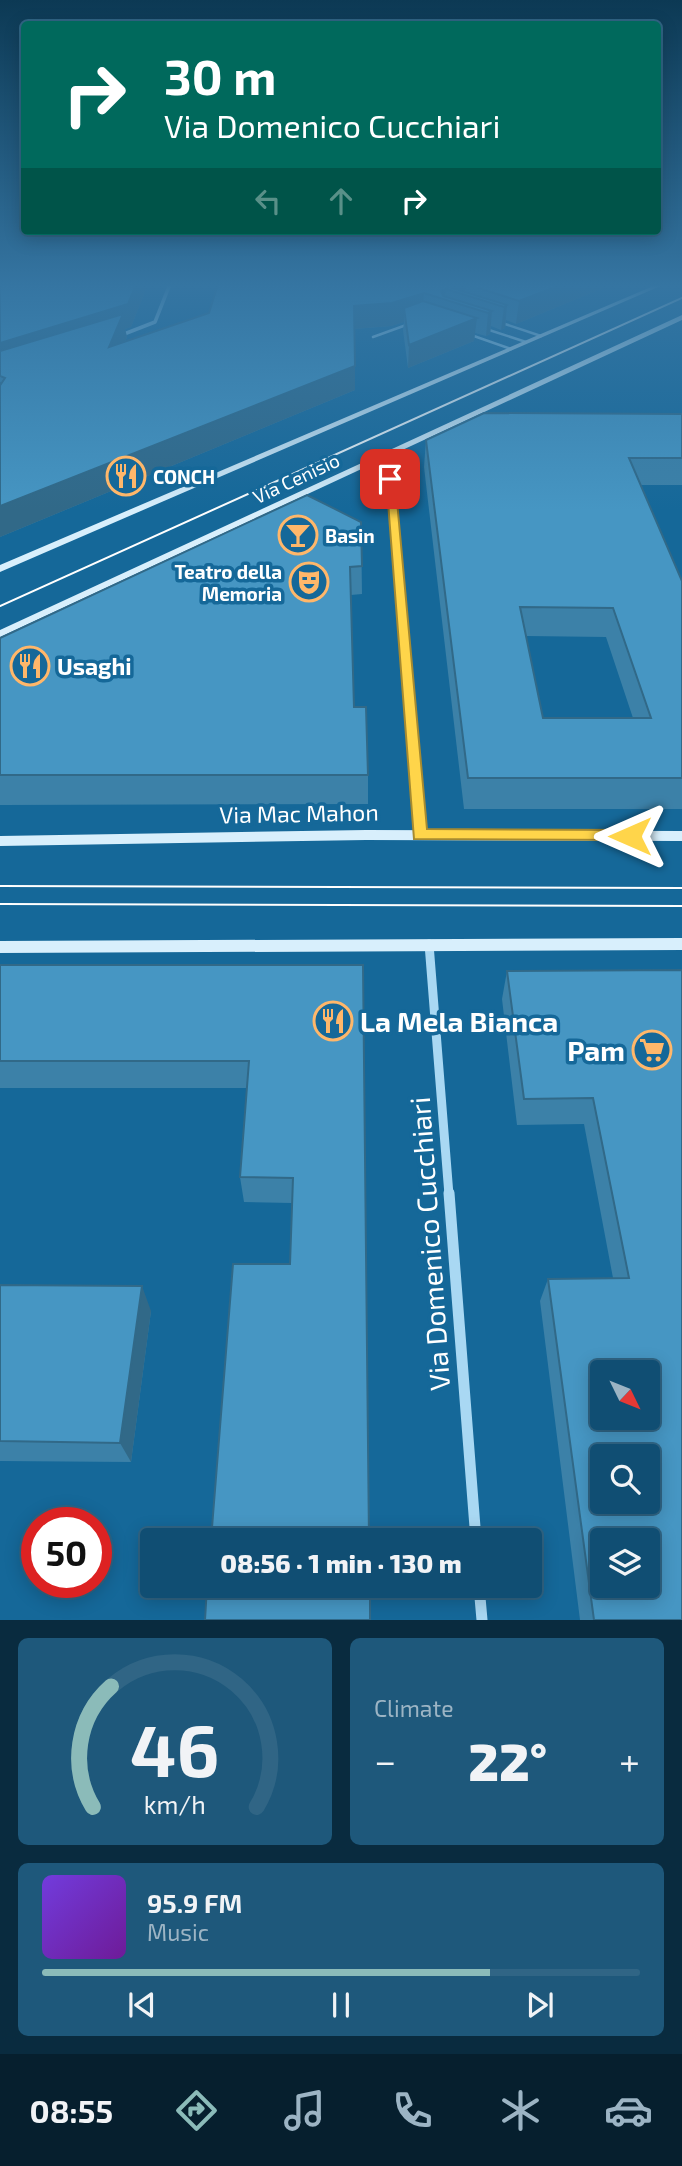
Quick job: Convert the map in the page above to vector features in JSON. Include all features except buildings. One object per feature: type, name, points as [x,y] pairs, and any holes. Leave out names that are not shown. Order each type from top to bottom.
[{"type":"main road","name":"Via Cenisio","points":[[0,569],[486,360]]},
{"type":"main road","name":"Via Cenisio","points":[[0,634],[591,360]]},
{"type":"main road","name":"Via Mac Mahon","points":[[0,841],[420,835],[682,836]]},
{"type":"main road","points":[[0,947],[682,944]]},
{"type":"street","points":[[390,453],[420,835]]},
{"type":"street","name":"Via Domenico Cucchiari","points":[[429,944],[475,1528]]},
{"type":"street","points":[[480,1598],[482,1620]]},
{"type":"tram line","points":[[0,606],[546,360]]},
{"type":"tram line","points":[[0,886],[682,888]]},
{"type":"tram line","points":[[0,904],[682,906]]},
{"type":"place","name":"CONCH","points":[[126,476]]},
{"type":"place","name":"Basin","points":[[298,535]]},
{"type":"place","name":"Teatro della Memoria","points":[[309,582]]},
{"type":"place","name":"Usaghi","points":[[30,666]]},
{"type":"place","name":"La Mela Bianca","points":[[333,1021]]},
{"type":"place","name":"Pam","points":[[652,1050]]},
{"type":"route","points":[[390,479],[420,835],[630,836]]}]
